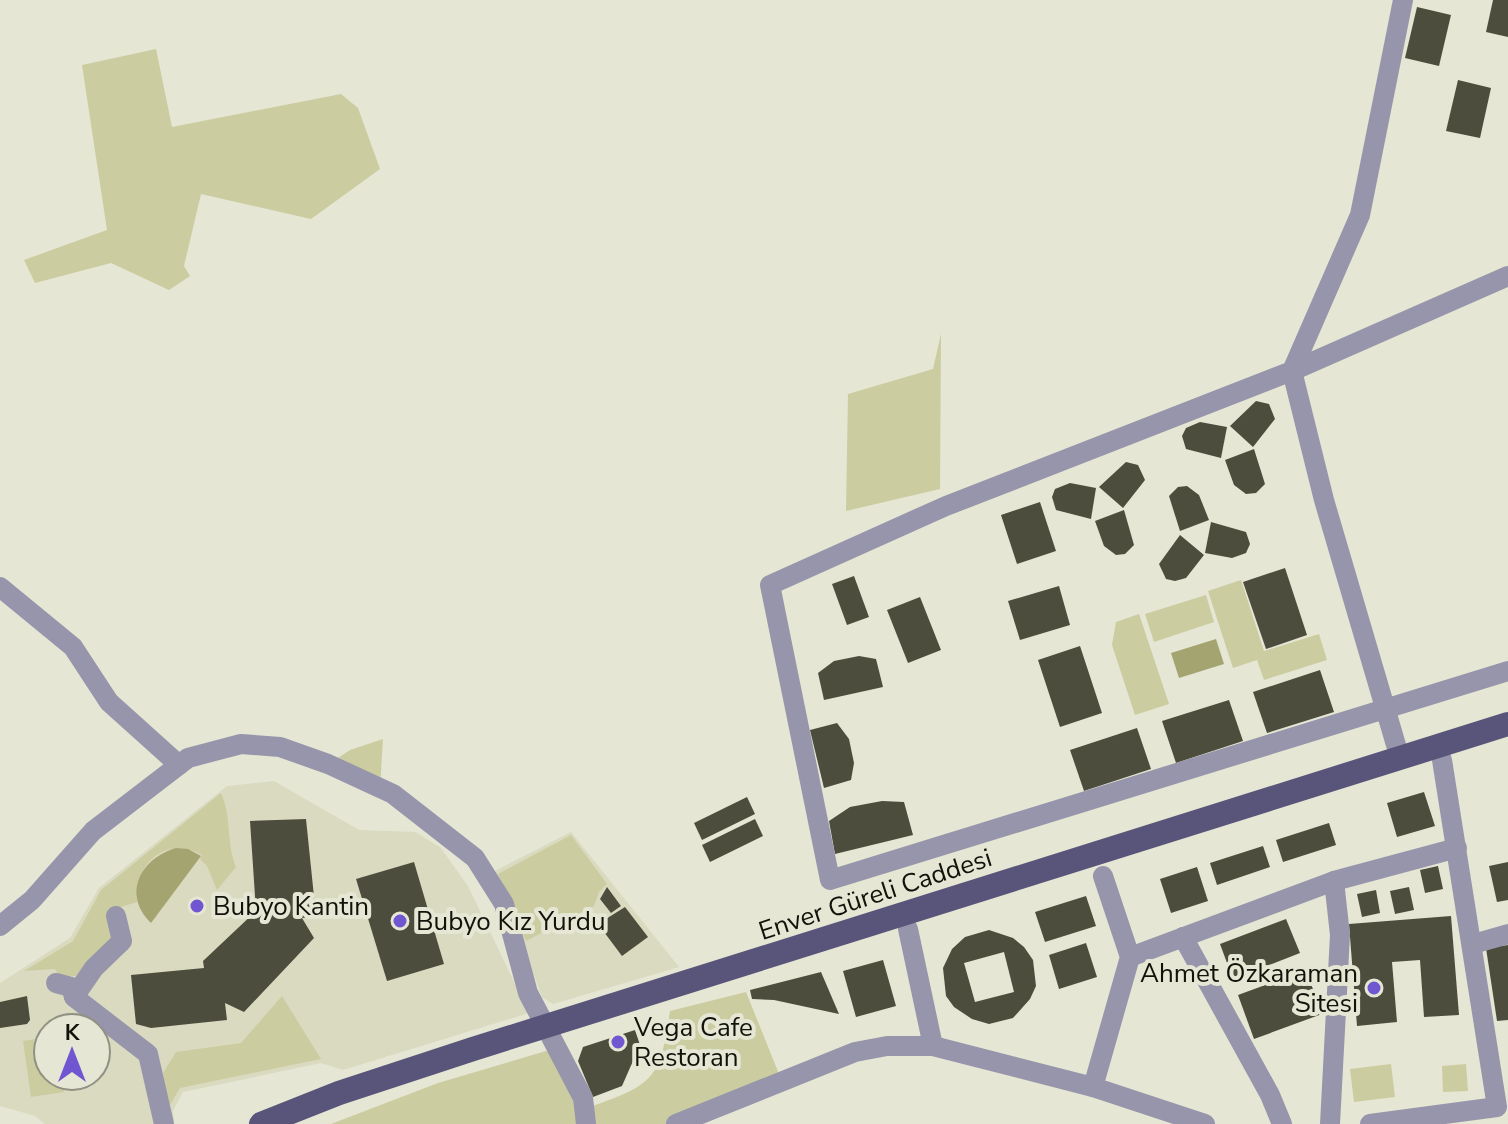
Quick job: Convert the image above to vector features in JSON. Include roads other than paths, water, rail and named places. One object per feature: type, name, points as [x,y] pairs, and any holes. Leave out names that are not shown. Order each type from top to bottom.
[{"type":"main road","name":"Enver Güreli Caddesi","points":[[261,1124],[339,1093],[1508,724]]},
{"type":"main road","name":"Enver Güreli Caddesi","points":[[299,1124],[546,1028],[908,929],[1508,741]]},
{"type":"street","points":[[1396,745],[1324,500],[1292,371],[1360,215],[1403,0]]},
{"type":"street","points":[[1508,276],[1292,371],[946,506],[770,585],[830,880],[1508,671]]},
{"type":"street","points":[[0,587],[73,647],[109,702],[179,765]]},
{"type":"street","points":[[0,926],[32,900],[93,831],[188,758],[241,744],[280,747],[328,764],[393,794],[475,858],[495,885],[510,922],[528,993],[583,1098],[586,1124]]},
{"type":"street","points":[[1370,1124],[1502,1106],[1442,760]]},
{"type":"street","points":[[1130,957],[1334,881],[1457,848]]},
{"type":"street","points":[[1093,1087],[1130,957],[1103,876]]},
{"type":"street","points":[[1330,1124],[1340,935],[1334,881]]},
{"type":"street","points":[[74,997],[94,968],[122,941],[116,916]]},
{"type":"street","points":[[908,929],[933,1046]]},
{"type":"street","points":[[1473,944],[1508,934]]},
{"type":"street","points":[[1183,937],[1270,1095],[1282,1124]]},
{"type":"street","points":[[534,967],[526,970],[546,1028]]},
{"type":"street","points":[[56,983],[71,987],[74,997],[148,1054],[164,1124]]},
{"type":"street","points":[[676,1124],[855,1052],[887,1046],[933,1046],[1093,1087],[1205,1124]]},
{"type":"place","name":"Bubyo Kantin","points":[[197,906]]},
{"type":"place","name":"Bubyo Kız Yurdu","points":[[400,921]]},
{"type":"place","name":"Ahmet Özkaraman Sitesi","points":[[1374,988]]},
{"type":"place","name":"Vega Cafe Restoran","points":[[618,1042]]}]
